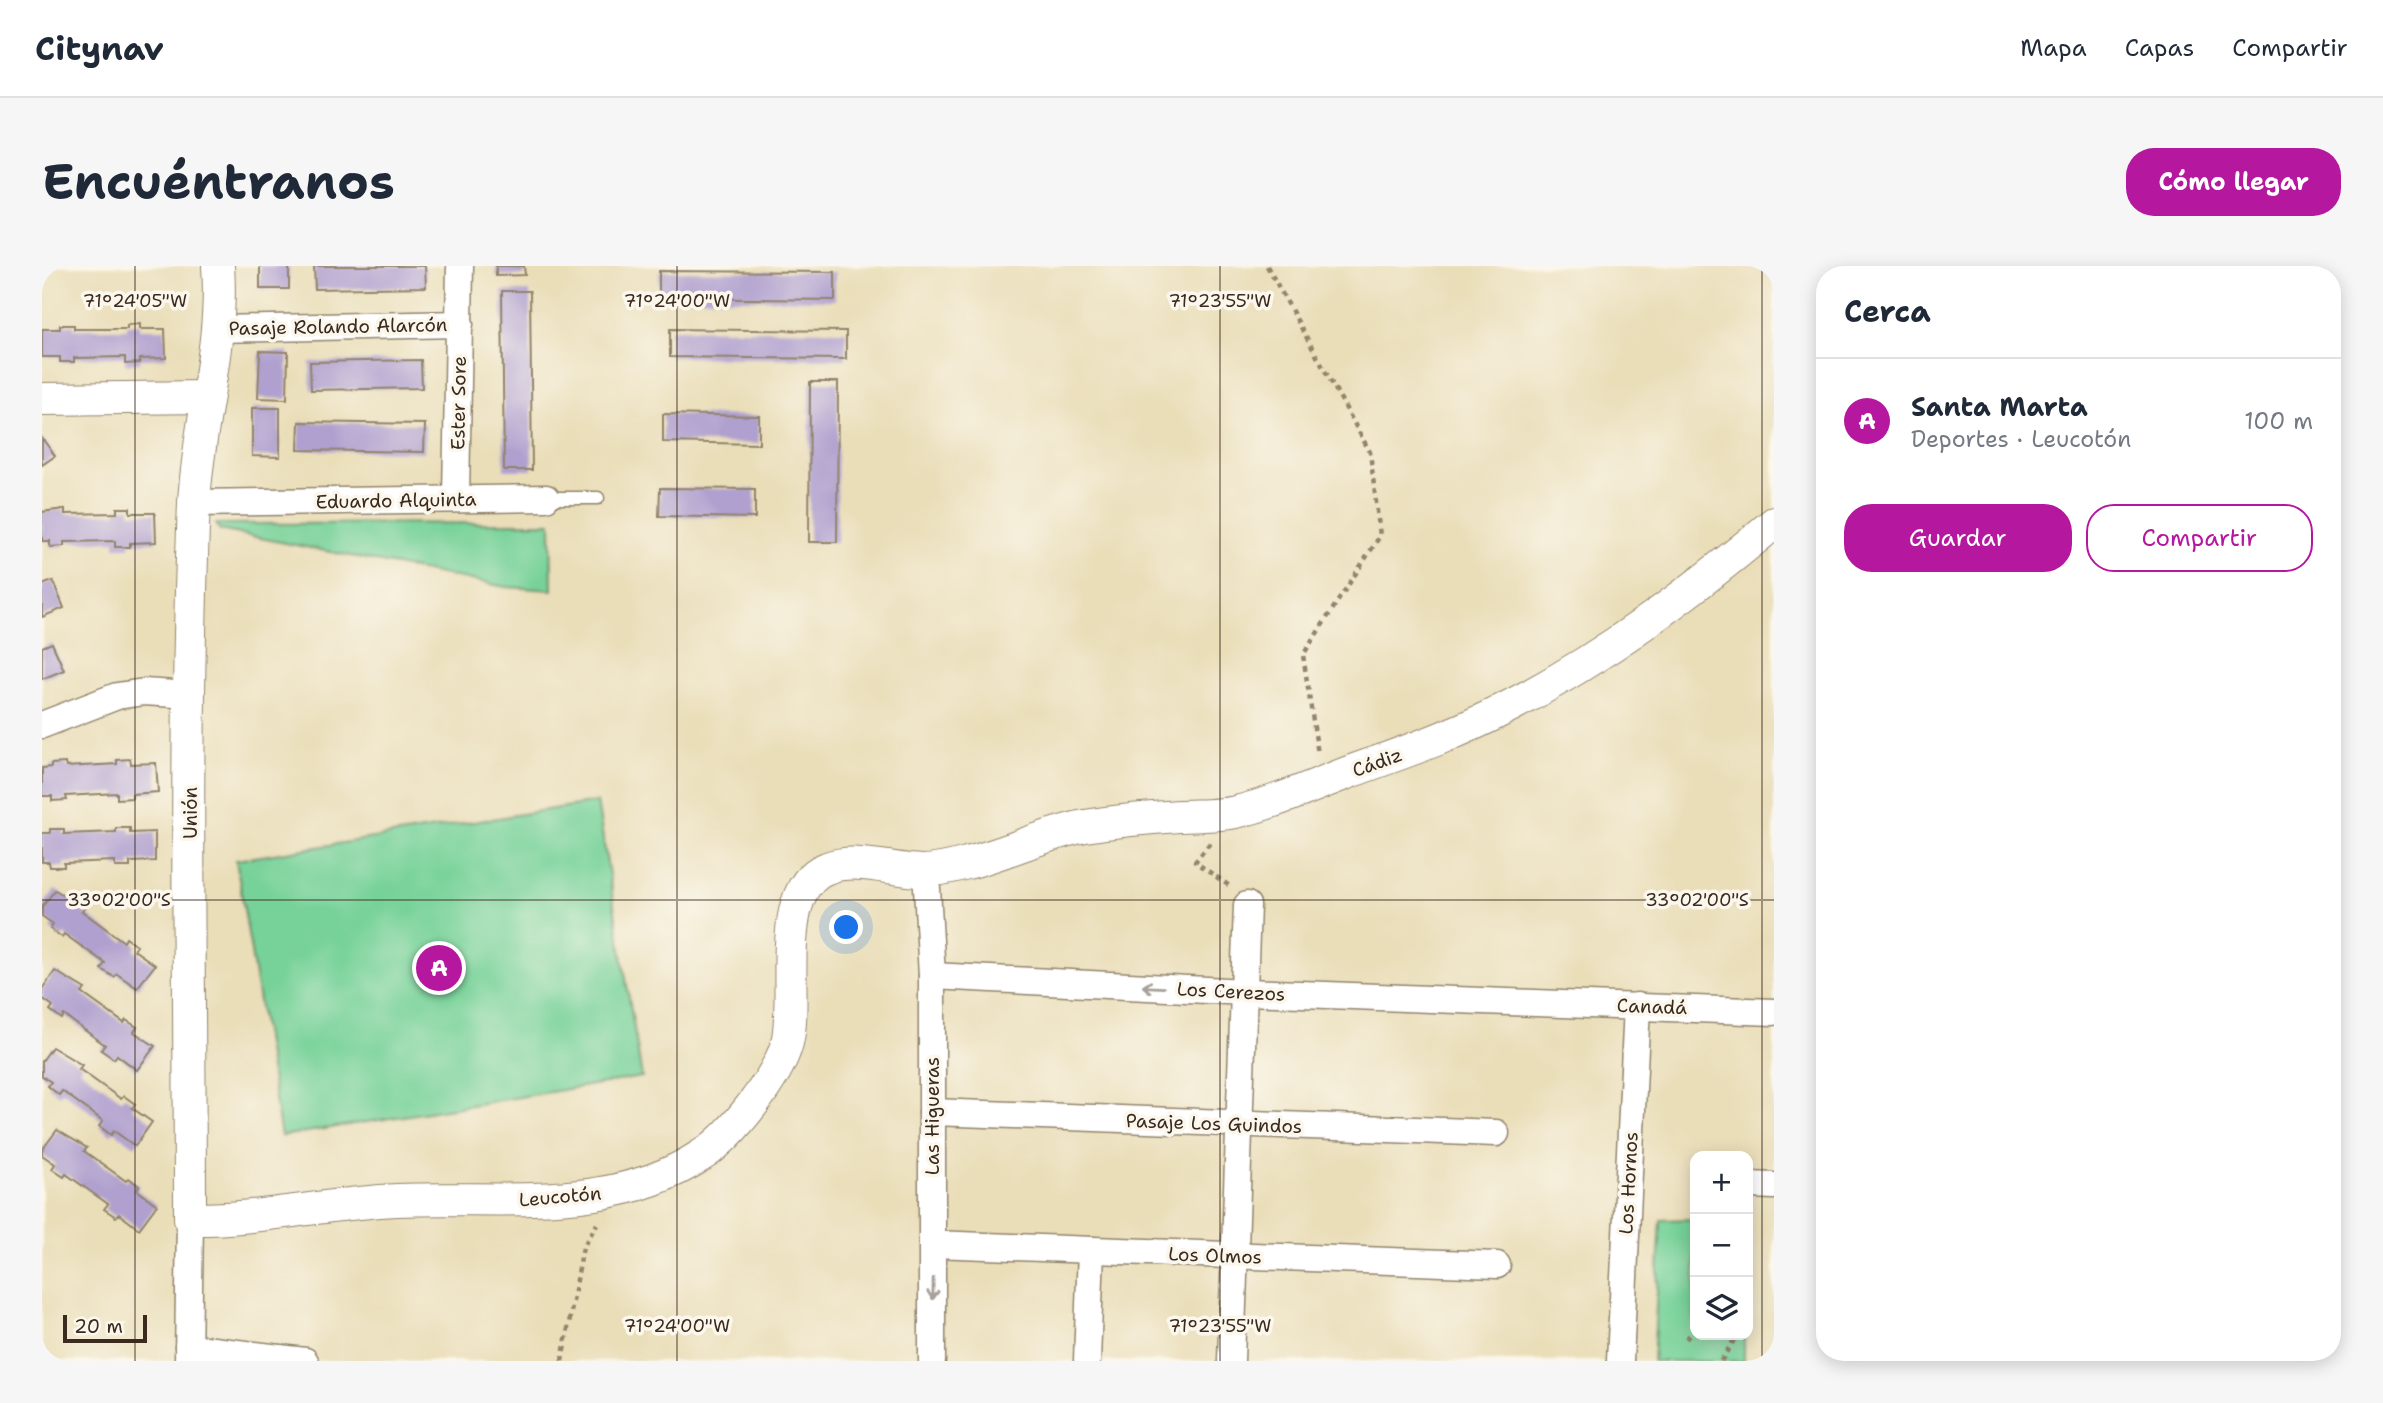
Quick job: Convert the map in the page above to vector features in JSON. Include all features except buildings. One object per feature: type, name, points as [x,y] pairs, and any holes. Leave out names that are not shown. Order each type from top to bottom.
[{"type":"street","name":"Unión","points":[[188,1354],[190,695],[194,503],[217,329],[218,266]]},
{"type":"street","name":"Ester Sore","points":[[456,498],[460,266]]},
{"type":"street","name":"Pasaje Rolando Alarcón","points":[[217,329],[460,324]]},
{"type":"street","points":[[42,399],[206,397]]},
{"type":"street","name":"Eduardo Alquinta","points":[[194,503],[546,498]]},
{"type":"street","name":"Cádiz","points":[[926,871],[970,863],[1081,827],[1146,818],[1234,812],[1416,747],[1532,694],[1604,652],[1695,588],[1774,523]]},
{"type":"street","points":[[42,725],[117,696],[144,692],[190,695]]},
{"type":"street","name":"Leucotón","points":[[190,1219],[228,1219],[396,1199],[509,1200],[602,1194],[652,1180],[704,1155],[739,1122],[762,1091],[787,1043],[794,912],[805,881],[823,869],[844,864],[926,871]]},
{"type":"street","name":"Las Higueras","points":[[926,871],[932,976],[932,1361]]},
{"type":"street","points":[[1231,1361],[1247,905]]},
{"type":"street","name":"Los Cerezos","points":[[932,976],[1246,992],[1530,1002]]},
{"type":"street","name":"Canadá","points":[[1530,1002],[1774,1012]]},
{"type":"street","name":"Los Hornos","points":[[1620,1361],[1637,1006]]},
{"type":"street","name":"Pasaje Los Guindos","points":[[932,1112],[1496,1133]]},
{"type":"street","points":[[1753,1185],[1774,1186]]},
{"type":"street","name":"Los Olmos","points":[[933,1244],[1497,1265]]},
{"type":"street","points":[[1087,1361],[1091,1250]]},
{"type":"street","points":[[188,1354],[305,1361]]},
{"type":"lane","name":"Eduardo Alquinta","points":[[546,498],[598,498]]},
{"type":"path","points":[[1267,266],[1370,452],[1380,536],[1303,656],[1322,782]]},
{"type":"path","points":[[1234,812],[1195,862],[1242,894],[1247,905]]},
{"type":"path","points":[[562,1361],[583,1247],[605,1211],[602,1194]]},
{"type":"path","points":[[1686,1339],[1690,1335]]},
{"type":"path","points":[[1721,1361],[1734,1340]]},
{"type":"green space","points":[[551,523],[552,590],[506,587],[220,530],[216,524]]},
{"type":"green space","points":[[597,802],[642,1077],[281,1136],[236,860]]},
{"type":"green space","points":[[1690,1219],[1690,1340],[1744,1340],[1744,1361],[1653,1361],[1661,1220]]},
{"type":"place","name":"Santa Marta","points":[[439,968]]}]
